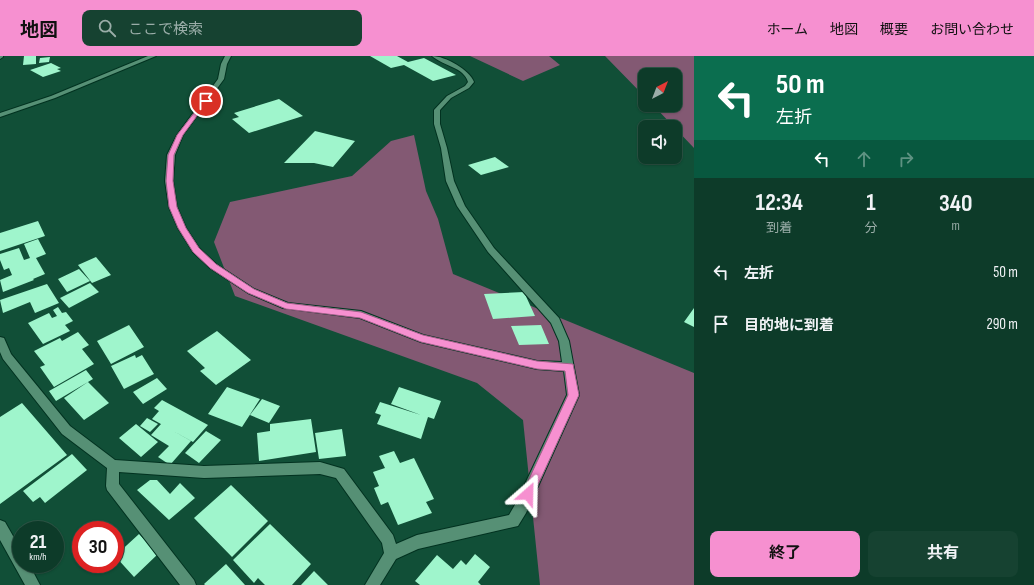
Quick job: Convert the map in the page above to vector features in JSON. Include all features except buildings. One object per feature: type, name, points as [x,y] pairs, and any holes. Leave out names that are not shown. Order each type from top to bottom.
[{"type":"street","points":[[0,115],[53,97],[153,56]]},
{"type":"street","points":[[228,56],[224,64],[221,78],[180,135],[171,155],[169,181],[173,207],[182,228],[196,250],[213,266],[251,291],[286,306],[361,315],[421,338],[537,365],[569,367]]},
{"type":"street","points":[[372,585],[391,554],[417,542],[513,521],[521,508],[574,395],[564,341],[555,321],[491,250],[461,206],[450,181],[444,148],[437,124],[437,110],[449,97],[467,87],[471,82],[471,77],[465,71],[449,65],[435,56]]},
{"type":"street","points":[[0,341],[7,356],[66,430],[113,466],[204,472],[320,468],[340,473],[388,540],[391,554]]},
{"type":"street","points":[[113,466],[112,486],[189,585]]},
{"type":"street","points":[[0,526],[12,548]]},
{"type":"street","points":[[26,573],[33,585]]},
{"type":"shaded area","points":[[470,56],[549,56],[560,65],[523,81]]},
{"type":"shaded area","points":[[605,56],[694,56],[694,148],[682,135],[682,120],[667,120],[660,112],[682,112],[682,68],[638,68],[638,90]]},
{"type":"shaded area","points":[[414,135],[426,191],[438,219],[453,274],[694,373],[694,585],[540,585],[523,420],[477,383],[235,296],[214,242],[230,202],[352,176],[391,141]]},
{"type":"route","points":[[206,101],[180,135],[171,155],[169,181],[173,207],[182,228],[196,250],[213,266],[251,291],[286,306],[361,315],[388,327],[421,338],[537,365],[569,367],[574,395],[528,494]]}]
